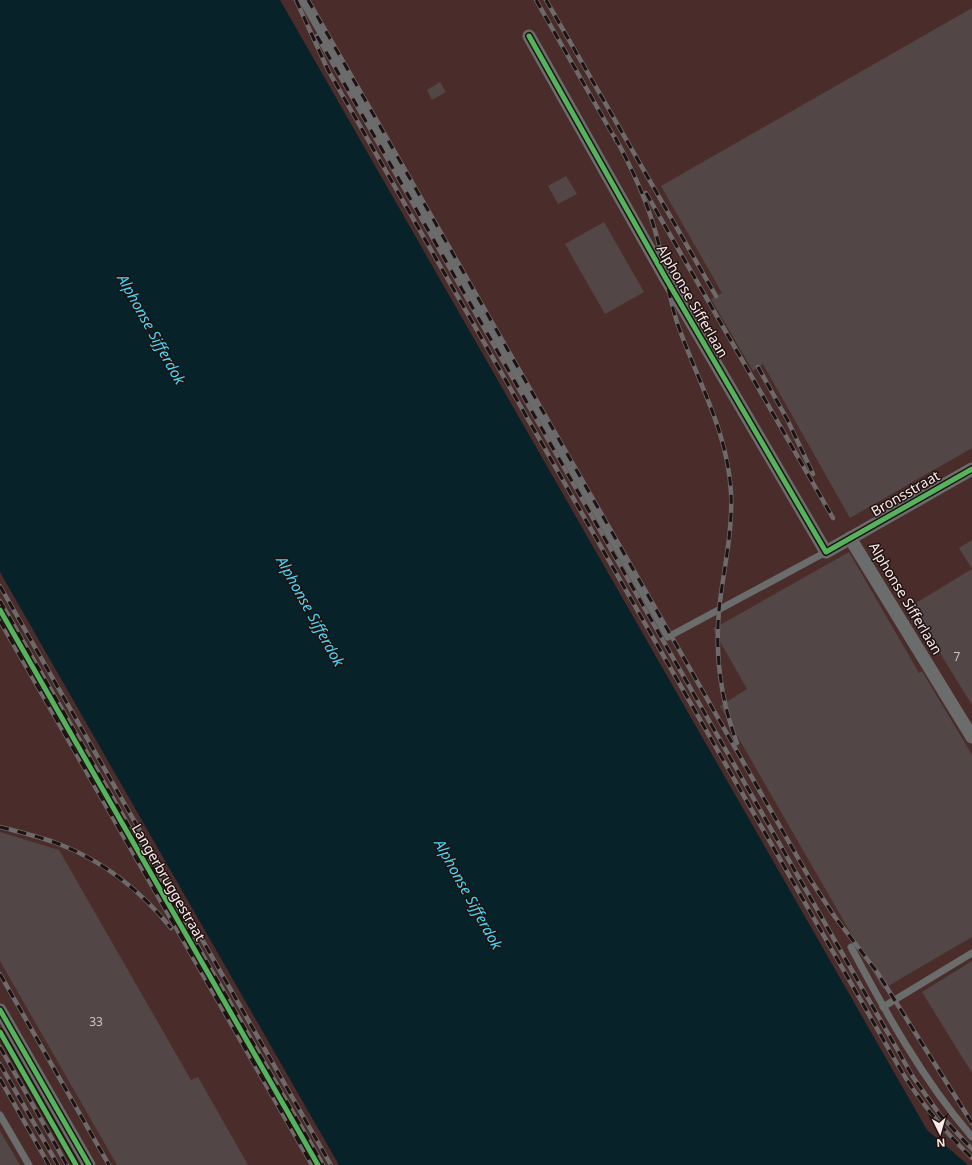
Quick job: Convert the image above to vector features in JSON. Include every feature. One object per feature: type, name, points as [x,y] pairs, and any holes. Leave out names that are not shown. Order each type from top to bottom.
[{"type":"street","name":"Alphonse Sifferlaan","points":[[529,36],[665,277],[826,552],[850,538],[972,737]]},
{"type":"street","name":"Bronsstraat","points":[[850,538],[972,469]]},
{"type":"street","name":"Langerbruggestraat","points":[[0,610],[318,1165]]},
{"type":"street","points":[[0,1010],[89,1165]]},
{"type":"lane","points":[[302,0],[668,637],[826,552]]},
{"type":"lane","points":[[851,947],[883,1007],[948,1109],[972,1137]]},
{"type":"lane","points":[[883,1007],[972,953]]},
{"type":"lane","points":[[0,1115],[29,1165]]},
{"type":"shaded area","points":[[280,0],[972,0],[972,1165],[968,1165],[927,1130]]},
{"type":"shaded area","points":[[0,572],[237,986],[339,1165],[0,1165]]},
{"type":"water","name":"Alphonse Sifferdok","points":[[0,0],[280,0],[927,1130],[968,1165],[339,1165],[0,572]]},
{"type":"building","points":[[972,8],[972,448],[850,518],[763,364],[753,371],[711,299],[722,293],[661,186]]},
{"type":"building","points":[[440,82],[446,92],[432,100],[427,90]]},
{"type":"building","points":[[566,176],[577,194],[558,204],[548,186]]},
{"type":"building","points":[[604,222],[644,292],[605,314],[565,244]]},
{"type":"building","points":[[972,540],[972,569],[959,548]]},
{"type":"building","points":[[849,552],[919,673],[922,671],[972,755],[972,937],[883,989],[720,706],[747,689],[713,629]]},
{"type":"building","points":[[972,569],[972,705],[911,606]]},
{"type":"building","points":[[0,832],[59,850],[191,1080],[198,1077],[248,1165],[117,1165],[0,961]]},
{"type":"building","points":[[972,961],[972,1073],[922,992]]},
{"type":"building","points":[[0,1131],[20,1165],[0,1165]]},
{"type":"railway","points":[[296,0],[328,70],[899,1067],[932,1115],[972,1158]]},
{"type":"railway","points":[[308,0],[810,879],[835,917],[877,972],[972,1123]]},
{"type":"railway","points":[[536,0],[617,142]]},
{"type":"railway","points":[[546,0],[716,296]]},
{"type":"railway","points":[[317,36],[913,1077],[940,1115],[972,1149]]},
{"type":"railway","points":[[615,137],[637,181],[650,215],[674,313],[718,428],[729,471],[731,523],[719,610],[718,644],[720,678],[723,694],[731,727],[737,743]]},
{"type":"railway","points":[[646,193],[833,518]]},
{"type":"railway","points":[[758,367],[787,419],[813,474]]},
{"type":"railway","points":[[0,586],[331,1165]]},
{"type":"railway","points":[[0,601],[323,1165]]},
{"type":"railway","points":[[0,621],[312,1165]]},
{"type":"railway","points":[[0,827],[52,841],[91,859],[120,878],[134,890],[171,928]]},
{"type":"railway","points":[[0,974],[109,1165]]},
{"type":"railway","points":[[0,1047],[67,1165]]},
{"type":"railway","points":[[0,1064],[58,1165]]},
{"type":"railway","points":[[0,1079],[49,1165]]},
{"type":"cycle path","points":[[529,36],[665,277],[826,552],[972,469]]},
{"type":"cycle path","points":[[0,610],[318,1165]]},
{"type":"cycle path","points":[[0,1010],[89,1165]]},
{"type":"cycle path","points":[[0,1032],[76,1165]]}]
